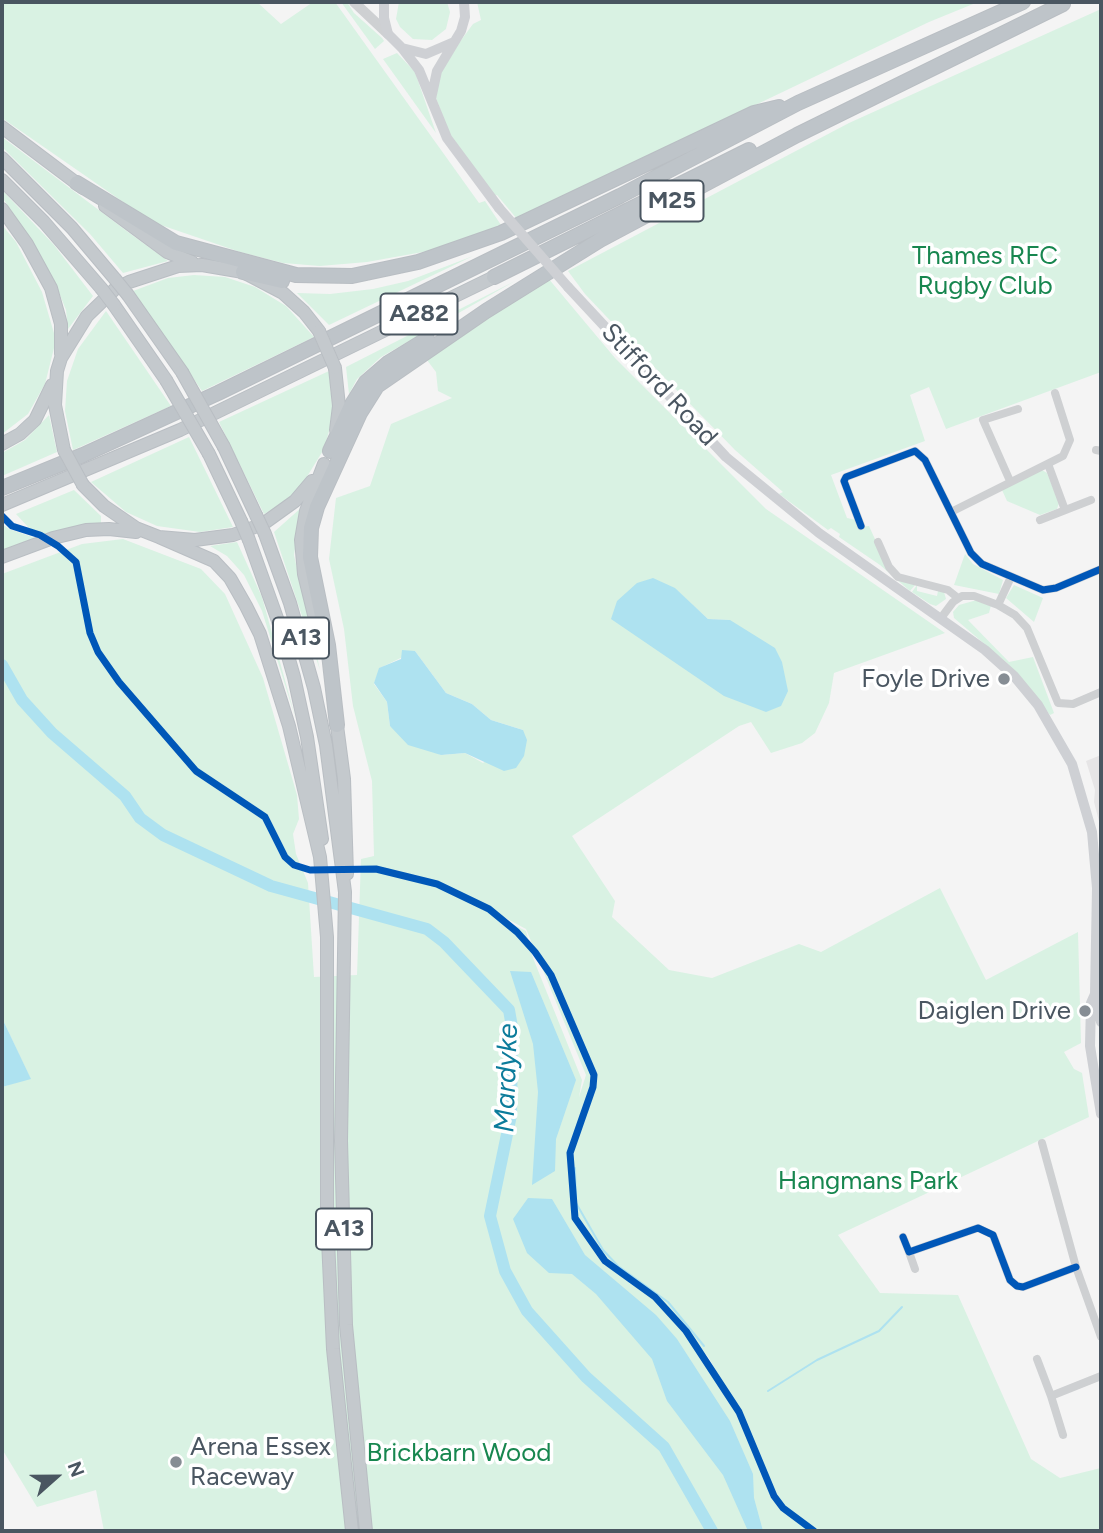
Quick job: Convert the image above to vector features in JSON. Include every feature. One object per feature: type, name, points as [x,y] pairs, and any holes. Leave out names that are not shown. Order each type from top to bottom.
[{"type":"highway","name":"M25","points":[[7,486],[136,431],[287,360],[798,103],[1023,2]]},
{"type":"highway","name":"M25","points":[[494,277],[902,74],[1065,3]]},
{"type":"highway","name":"M25","points":[[337,725],[328,645],[310,557],[311,528],[323,492],[360,413],[377,386],[476,318],[600,240],[797,135],[1065,3]]},
{"type":"highway","name":"M25","points":[[76,183],[176,243],[296,275],[352,276],[400,267],[469,246],[754,113],[798,103]]},
{"type":"highway","points":[[2,127],[167,252],[202,265],[243,272],[283,293],[304,312],[319,331],[335,368],[340,406],[327,458],[306,511],[301,551],[337,725],[343,838]]},
{"type":"highway","name":"M25","points":[[243,272],[316,286],[352,284],[400,275],[505,237],[704,151]]},
{"type":"highway","name":"A13","points":[[2,158],[72,228],[115,279],[182,372],[224,447],[257,515],[290,603],[312,678],[343,838],[345,974],[341,1141],[345,1298],[366,1531]]},
{"type":"highway","name":"A13","points":[[2,180],[44,222],[101,288],[166,380],[209,454],[241,521],[278,621],[294,677],[307,737],[320,857],[327,974],[327,1218],[333,1349],[352,1531]]},
{"type":"highway","name":"M25","points":[[327,458],[357,395],[380,369],[541,270],[634,208]]},
{"type":"highway","points":[[2,209],[27,244],[51,288],[61,324],[61,358]]},
{"type":"highway","points":[[7,441],[39,415],[61,358],[87,316],[115,289],[159,271],[202,265]]},
{"type":"highway","name":"A282","points":[[2,506],[199,421],[494,277]]},
{"type":"highway","points":[[57,371],[56,418],[64,450],[83,485],[119,518],[214,561],[230,578],[246,606],[260,634],[289,726],[318,838]]},
{"type":"highway","points":[[2,556],[86,530],[109,528],[195,540],[248,531],[274,517],[295,501],[327,458]]},
{"type":"highway","name":"A13","points":[[345,1478],[346,1531]]},
{"type":"highway","name":"A13","points":[[360,1484],[373,1531]]},
{"type":"main road","points":[[384,2],[388,34]]},
{"type":"main road","points":[[431,100],[437,71],[465,17],[464,2]]},
{"type":"main road","name":"Stifford Road","points":[[388,34],[419,70],[447,138],[499,208],[694,424],[743,472],[819,533],[985,650],[1026,689],[1051,724],[1078,778],[1092,832],[1097,869],[1095,994],[1101,1022]]},
{"type":"main road","points":[[401,48],[426,54],[454,42]]},
{"type":"main road","name":"Stifford Road","points":[[1095,994],[1091,1003],[1090,1031],[1097,1064],[1101,1114]]},
{"type":"street","points":[[354,2],[388,34]]},
{"type":"street","points":[[951,512],[1063,456],[1070,440],[1055,393]]},
{"type":"street","points":[[1010,481],[983,420],[1018,409]]},
{"type":"street","points":[[861,526],[844,481],[846,477],[909,452],[920,453],[976,559],[1033,587],[1050,589],[1101,569]]},
{"type":"street","points":[[1048,464],[1065,510]]},
{"type":"street","points":[[1040,520],[1091,500]]},
{"type":"street","points":[[878,542],[889,567],[898,577],[948,590],[958,598]]},
{"type":"street","points":[[998,605],[1011,578]]},
{"type":"street","points":[[941,618],[958,598],[968,595],[998,605],[1015,615],[1027,628],[1055,698],[1063,704],[1073,704],[1101,692]]},
{"type":"street","points":[[1042,1143],[1076,1267],[1101,1337]]},
{"type":"street","points":[[909,1252],[978,1228],[993,1235],[1010,1280],[1017,1286],[1023,1287],[1076,1267]]},
{"type":"street","points":[[903,1237],[915,1269]]},
{"type":"street","points":[[1037,1359],[1063,1435]]},
{"type":"street","points":[[1051,1396],[1101,1376]]},
{"type":"shaded area","points":[[1101,755],[1101,829],[1094,802],[1095,790],[1086,761]]},
{"type":"green space","points":[[2,2],[257,2],[281,24],[313,2],[335,2],[479,203],[485,201],[501,225],[434,250],[367,262],[320,266],[283,263],[240,252],[152,222],[2,118]]},
{"type":"green space","points":[[341,2],[347,2],[354,13],[384,41],[375,49]]},
{"type":"green space","points":[[399,2],[447,2],[450,12],[446,29],[432,40],[413,39],[400,27],[396,19]]},
{"type":"green space","points":[[477,2],[978,2],[929,22],[517,219],[497,195],[495,196],[449,133],[436,98],[439,76],[473,24],[481,20]]},
{"type":"green space","name":"Thames RFC Rugby Club","points":[[1101,9],[1101,372],[946,429],[929,387],[910,395],[925,441],[831,475],[847,518],[856,520],[858,527],[869,526],[890,572],[915,585],[910,591],[880,565],[839,537],[840,534],[831,528],[828,530],[779,494],[783,492],[735,450],[659,372],[585,294],[568,271],[849,123]]},
{"type":"green space","points":[[397,53],[415,72],[436,133],[383,59]]},
{"type":"green space","points":[[2,137],[168,261],[123,273],[90,234],[2,147]]},
{"type":"green space","points":[[2,190],[54,245],[93,296],[68,329],[66,310],[56,285],[34,244],[2,197]]},
{"type":"green space","points":[[2,225],[16,242],[42,292],[56,340],[45,384],[28,414],[2,434]]},
{"type":"green space","points":[[473,256],[329,325],[297,293],[330,294],[373,289],[408,281]]},
{"type":"green space","points":[[194,275],[225,277],[255,287],[286,306],[314,337],[202,391],[133,291],[168,278]]},
{"type":"green space","points":[[548,278],[615,358],[766,509],[945,633],[834,673],[829,703],[815,733],[802,743],[771,753],[751,722],[739,726],[572,836],[615,901],[612,917],[669,970],[712,978],[799,944],[821,952],[940,888],[986,980],[1078,932],[1081,1043],[1064,1052],[1074,1069],[1082,1073],[1089,1117],[838,1235],[880,1293],[958,1295],[1031,1459],[1060,1478],[1101,1468],[1101,1531],[104,1531],[96,1490],[37,1507],[2,1449],[2,1087],[30,1078],[2,1018],[2,574],[82,544],[123,539],[201,569],[225,594],[263,678],[297,795],[299,819],[293,834],[296,854],[308,883],[314,977],[357,975],[361,859],[374,856],[372,781],[353,706],[344,629],[329,559],[336,498],[370,486],[391,424],[452,398],[438,391],[436,372],[427,360],[458,335]],"holes":[[[674,588],[708,619],[730,620],[611,619]],[[415,651],[446,693],[472,704],[491,720],[523,730],[483,763],[465,753],[441,755],[390,726],[387,702],[374,684],[380,668]],[[413,874],[448,887],[526,929],[586,1075],[579,1097],[582,1080],[533,958],[526,931]],[[670,1313],[709,1358],[733,1403]]]},
{"type":"green space","points":[[515,281],[381,357],[357,379],[349,394],[346,367]]},
{"type":"green space","points":[[106,311],[171,406],[73,450],[65,411],[67,381],[78,349]]},
{"type":"green space","points":[[329,371],[333,417],[324,449],[300,488],[264,514],[219,422]]},
{"type":"green space","points":[[49,415],[57,452],[2,476],[2,453],[25,440]]},
{"type":"green space","points":[[189,437],[233,527],[200,532],[157,526],[126,512],[91,482]]},
{"type":"green space","points":[[1042,470],[1047,473],[1059,503],[1057,509],[1040,515],[1007,501],[1002,490]]},
{"type":"green space","points":[[74,490],[101,516],[101,524],[49,538],[29,528],[16,514]]},
{"type":"green space","points":[[302,507],[294,555],[320,670],[274,532]]},
{"type":"green space","points":[[2,524],[9,529],[35,538],[2,550]]},
{"type":"green space","points":[[237,542],[262,597],[296,720],[262,611],[244,575],[227,556],[210,546]]},
{"type":"green space","points":[[965,554],[973,564],[1003,580],[999,594],[954,585]]},
{"type":"green space","points":[[917,585],[917,591],[937,596],[938,591],[944,592],[946,599],[936,606],[930,604],[912,592]]},
{"type":"green space","points":[[1014,585],[1043,598],[1034,622],[1006,598]]},
{"type":"green space","points":[[977,600],[991,605],[989,613],[968,620],[1009,662],[1033,657],[1054,713],[1050,715],[1008,664],[954,618],[953,612],[959,605]]},
{"type":"water","points":[[653,578],[675,588],[708,619],[730,620],[775,648],[782,662],[788,691],[781,706],[766,712],[724,696],[611,619],[617,601],[637,583]]},
{"type":"water","points":[[402,650],[415,651],[446,693],[472,704],[491,720],[523,730],[527,740],[524,756],[516,768],[504,771],[465,753],[441,755],[408,745],[390,726],[387,702],[374,683],[379,668],[401,659]]},
{"type":"water","points":[[510,971],[531,972],[576,1080],[556,1139],[555,1171],[532,1185],[538,1092],[533,1044]]},
{"type":"water","points":[[2,1018],[31,1079],[2,1087]]},
{"type":"water","points":[[528,1198],[552,1199],[585,1255],[656,1315],[677,1339],[730,1421],[753,1474],[754,1498],[763,1531],[748,1531],[723,1475],[667,1401],[652,1359],[596,1294],[572,1274],[549,1273],[527,1253],[513,1219]]},
{"type":"waterway","name":"Mardyke","points":[[2,665],[22,700],[52,733],[125,796],[140,818],[163,835],[271,886],[427,929],[444,942],[509,1010],[512,1027],[511,1115],[490,1216],[505,1271],[527,1311],[586,1377],[664,1447],[712,1531]]},
{"type":"waterway","points":[[575,1168],[576,1203],[603,1250],[618,1266],[668,1302],[704,1346]]},
{"type":"waterway","points":[[768,1391],[817,1360],[879,1331],[902,1307]]},
{"type":"cycle path","points":[[861,526],[844,481],[846,477],[915,451],[925,460],[971,553],[982,564],[1043,590],[1056,588],[1101,569]]},
{"type":"cycle path","points":[[2,516],[12,526],[40,535],[58,546],[76,562],[90,633],[98,652],[119,682],[196,771],[265,817],[285,857],[294,865],[310,870],[376,869],[437,884],[489,909],[517,932],[535,952],[551,975],[594,1075],[593,1087],[570,1153],[575,1218],[605,1261],[655,1297],[686,1331],[739,1412],[774,1496],[783,1508],[814,1531]]},
{"type":"cycle path","points":[[903,1237],[909,1252],[978,1228],[993,1235],[1010,1280],[1017,1286],[1023,1287],[1076,1267]]},
{"type":"place","name":"Foyle Drive","points":[[1004,679]]},
{"type":"place","name":"Daiglen Drive","points":[[1085,1011]]},
{"type":"place","name":"Arena Essex Raceway","points":[[176,1462]]},
{"type":"park label","name":"Hangmans Park","points":[[868,1181]]},
{"type":"park label","name":"Brickbarn Wood","points":[[459,1453]]}]
